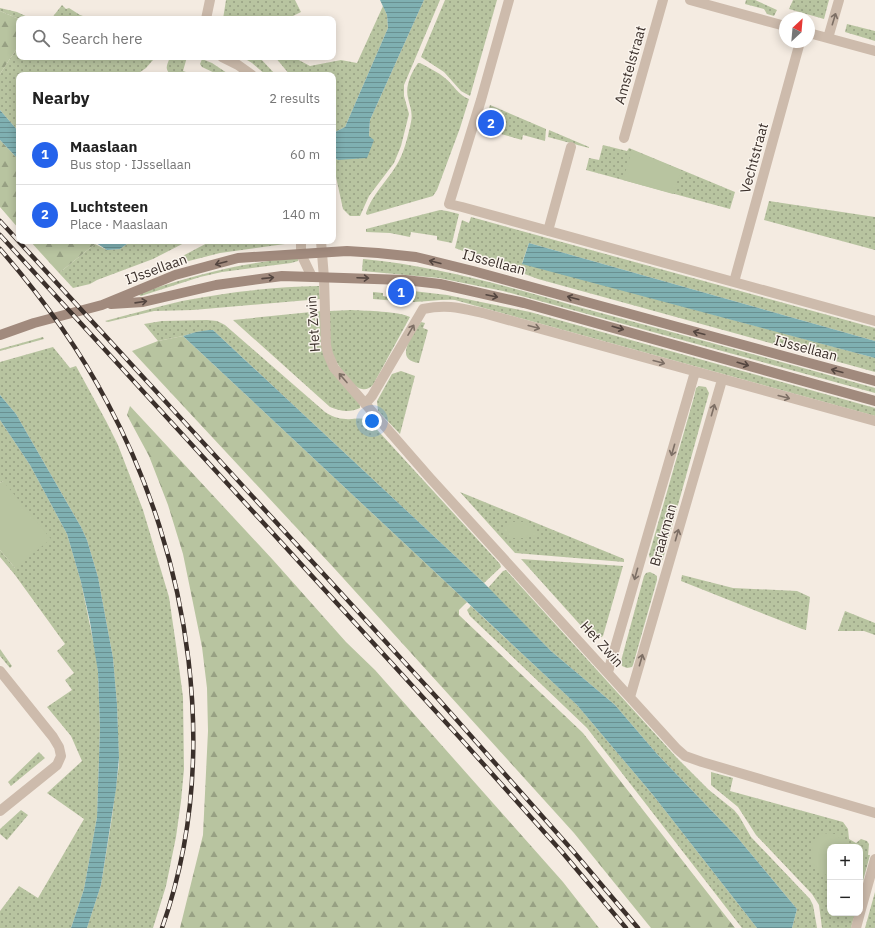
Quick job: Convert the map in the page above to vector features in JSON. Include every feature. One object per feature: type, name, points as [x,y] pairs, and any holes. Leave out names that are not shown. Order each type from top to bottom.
[{"type":"main road","name":"IJssellaan","points":[[0,334],[102,305],[175,276],[238,258],[348,251],[416,257],[473,271],[875,381]]},
{"type":"main road","name":"IJssellaan","points":[[102,305],[143,302],[216,285],[282,276],[324,278],[348,277],[405,280],[440,284],[524,303],[875,400]]},
{"type":"street","points":[[207,16],[210,0]]},
{"type":"street","points":[[509,0],[481,100],[449,204],[875,321]]},
{"type":"street","name":"Amstelstraat","points":[[624,138],[663,0]]},
{"type":"street","points":[[690,0],[779,24]]},
{"type":"street","points":[[828,38],[839,0]]},
{"type":"street","points":[[815,35],[875,51]]},
{"type":"street","name":"Vechtstraat","points":[[734,282],[798,48]]},
{"type":"street","points":[[228,60],[248,72]]},
{"type":"street","points":[[548,230],[571,147]]},
{"type":"street","points":[[301,244],[301,254],[312,277]]},
{"type":"street","name":"Het Zwin","points":[[321,244],[326,345],[334,368],[430,478],[608,672],[630,698],[685,756],[875,812]]},
{"type":"street","points":[[367,406],[424,309],[438,306],[457,307],[483,313],[875,422]]},
{"type":"street","name":"Braakman","points":[[608,672],[695,372]]},
{"type":"street","name":"Braakman","points":[[630,698],[722,380]]},
{"type":"street","points":[[0,671],[53,737],[62,756],[56,765],[0,811]]},
{"type":"street","points":[[863,902],[875,859]]},
{"type":"street","points":[[856,928],[859,916]]},
{"type":"green space","points":[[226,0],[295,0],[301,12],[293,16],[223,16]]},
{"type":"green space","points":[[424,0],[440,0],[404,85],[404,96],[409,114],[401,146],[394,163],[369,196],[360,216],[350,216],[343,209],[336,177],[336,159],[338,160],[369,137],[370,120]]},
{"type":"green space","points":[[445,0],[497,0],[470,96],[461,91],[444,72],[421,57]]},
{"type":"green space","points":[[746,0],[755,0],[777,10],[774,16],[767,14],[764,9],[745,4]]},
{"type":"green space","points":[[793,0],[829,0],[824,19],[815,16],[815,12],[800,12],[789,9]]},
{"type":"green space","points":[[62,5],[66,9],[69,8],[83,16],[53,16]]},
{"type":"green space","points":[[383,6],[387,15],[388,28],[345,127],[336,132],[336,72],[288,72],[278,60],[299,60],[310,66],[341,60],[357,63]]},
{"type":"green space","points":[[0,8],[17,12],[26,16],[16,16],[16,18],[0,11]]},
{"type":"green space","points":[[0,11],[16,18],[16,50],[0,74]]},
{"type":"green space","points":[[847,24],[875,31],[875,41],[845,32]]},
{"type":"green space","points":[[16,50],[16,60],[153,60],[140,72],[16,72],[16,129],[0,110],[0,74]]},
{"type":"green space","points":[[169,60],[186,60],[183,71],[186,72],[168,72],[167,65]]},
{"type":"green space","points":[[202,60],[204,60],[226,72],[213,72],[202,67],[200,64]]},
{"type":"green space","points":[[247,60],[262,60],[273,72],[262,72]]},
{"type":"green space","points":[[418,63],[442,76],[462,95],[469,99],[460,128],[437,190],[433,196],[367,215],[366,213],[372,200],[399,161],[407,139],[412,116],[407,89],[411,75]]},
{"type":"green space","points":[[490,105],[546,129],[545,141],[523,135],[522,140],[483,129]]},
{"type":"green space","points":[[549,130],[589,147],[589,148],[548,137]]},
{"type":"green space","points":[[0,140],[16,157],[16,226],[0,207]]},
{"type":"green space","points":[[603,145],[627,151],[629,148],[735,192],[730,209],[586,170],[589,158],[599,160]]},
{"type":"green space","points":[[632,150],[681,170],[673,194],[623,180]]},
{"type":"green space","points":[[769,201],[875,217],[875,250],[764,220]]},
{"type":"green space","points":[[440,210],[459,214],[452,243],[437,240],[437,236],[411,232],[410,237],[390,233],[366,232],[366,229]]},
{"type":"green space","points":[[471,217],[875,328],[875,341],[529,243],[522,263],[875,358],[875,372],[538,279],[455,248],[462,220],[469,223]]},
{"type":"green space","points":[[33,244],[95,244],[59,273]]},
{"type":"green space","points":[[95,244],[107,250],[120,249],[127,244],[182,244],[153,259],[90,284],[73,288],[59,273]]},
{"type":"green space","points":[[205,244],[285,244],[220,253],[181,263],[158,271],[158,269]]},
{"type":"green space","points":[[298,259],[298,261],[222,272],[200,277],[141,296],[139,295],[139,293],[157,287],[212,272],[248,264]]},
{"type":"green space","points":[[363,259],[391,262],[448,272],[503,286],[875,388],[875,393],[503,291],[439,278],[362,271]]},
{"type":"green space","points":[[319,286],[320,299],[193,310],[154,311],[108,322],[105,321],[182,301],[216,295],[267,289]]},
{"type":"green space","points":[[413,291],[447,295],[530,312],[875,408],[875,416],[455,300],[413,302]]},
{"type":"green space","points":[[373,292],[383,293],[383,296],[409,300],[409,302],[373,299]]},
{"type":"green space","points":[[352,310],[390,312],[410,317],[373,385],[365,389],[353,384],[343,372],[332,353],[331,348],[330,311]]},
{"type":"green space","points":[[321,311],[322,341],[360,405],[360,408],[356,410],[345,411],[330,407],[233,320]]},
{"type":"green space","points":[[162,321],[217,321],[225,325],[325,412],[335,417],[361,419],[370,422],[500,564],[501,567],[484,583],[213,330],[196,332],[158,341],[144,324]]},
{"type":"green space","points":[[421,322],[425,323],[423,328],[428,330],[419,363],[411,361],[407,357],[406,352],[410,339]]},
{"type":"green space","points":[[183,336],[467,602],[459,610],[459,615],[583,733],[735,928],[651,928],[574,833],[334,568],[132,351],[158,341]]},
{"type":"green space","points":[[43,337],[44,339],[0,351],[0,349]]},
{"type":"green space","points":[[53,347],[70,368],[76,366],[118,445],[143,510],[169,597],[183,697],[184,769],[176,837],[166,886],[153,928],[87,928],[101,885],[119,764],[117,704],[113,658],[98,577],[87,540],[16,414],[0,395],[0,362]]},
{"type":"green space","points":[[401,371],[415,376],[400,434],[378,411],[377,401],[392,374]]},
{"type":"green space","points":[[699,386],[706,387],[709,393],[663,559],[659,562],[655,562],[649,555],[696,388]]},
{"type":"green space","points":[[130,406],[273,560],[346,642],[375,670],[563,882],[599,928],[180,928],[203,835],[208,731],[207,688],[202,647],[183,554],[168,505],[149,456],[127,415]]},
{"type":"green space","points":[[0,420],[30,465],[67,534],[81,582],[96,655],[100,728],[97,817],[84,889],[71,928],[0,928],[0,911],[19,886],[38,898],[84,819],[47,793],[82,761],[71,736],[47,707],[72,690],[65,680],[74,673],[57,651],[65,644],[15,575],[0,557],[0,550],[15,568],[3,481],[0,483]]},
{"type":"green space","points":[[3,481],[51,539],[15,568],[0,550],[0,483]]},
{"type":"green space","points":[[460,492],[624,559],[624,562],[515,553]]},
{"type":"green space","points":[[511,522],[523,522],[531,527],[535,527],[535,535],[528,535],[526,538],[508,538],[501,531]]},
{"type":"green space","points":[[521,559],[623,566],[603,636],[600,638],[592,638]]},
{"type":"green space","points":[[506,570],[677,758],[709,790],[734,810],[751,837],[810,899],[813,905],[817,928],[792,928],[797,909],[737,837],[657,754],[615,705],[551,651],[488,588],[503,571]]},
{"type":"green space","points":[[650,572],[657,576],[657,580],[633,665],[632,667],[627,668],[622,666],[621,661],[644,576],[646,573]]},
{"type":"green space","points":[[682,575],[733,588],[797,591],[810,597],[806,630],[681,581]]},
{"type":"green space","points":[[471,606],[577,705],[653,795],[757,928],[742,928],[587,728],[470,616],[467,610]]},
{"type":"green space","points":[[845,611],[875,623],[875,635],[864,631],[838,631]]},
{"type":"green space","points":[[0,649],[12,666],[10,668],[0,656]]},
{"type":"green space","points":[[39,752],[45,758],[11,786],[8,782]]},
{"type":"green space","points":[[711,772],[733,778],[730,791],[843,822],[848,829],[849,839],[856,843],[861,839],[867,841],[869,844],[868,855],[870,855],[863,881],[863,844],[827,844],[827,916],[854,916],[851,928],[822,928],[819,905],[812,894],[756,835],[738,807],[711,785]]},
{"type":"green space","points":[[21,810],[28,815],[7,840],[0,834],[0,829]]},
{"type":"green space","points":[[820,833],[835,834],[847,844],[827,844],[827,875],[812,863],[812,844]]},
{"type":"green space","points":[[875,892],[875,928],[865,928]]},
{"type":"water","points":[[380,0],[424,0],[370,120],[369,136],[374,140],[367,158],[338,160],[336,159],[336,132],[345,127],[388,28],[387,15]]},
{"type":"water","points":[[0,110],[16,129],[16,157],[0,140]]},
{"type":"water","points":[[529,243],[875,341],[875,358],[522,264]]},
{"type":"water","points":[[98,244],[127,244],[120,249],[107,250]]},
{"type":"water","points":[[213,330],[484,583],[551,651],[615,705],[657,754],[737,837],[797,909],[792,928],[757,928],[653,795],[577,705],[183,336]]},
{"type":"water","points":[[0,395],[16,414],[87,540],[98,577],[113,658],[117,704],[119,758],[116,789],[101,885],[87,928],[71,928],[84,889],[97,817],[100,728],[98,672],[90,622],[81,582],[67,534],[30,465],[0,420]]},
{"type":"railway","points":[[0,221],[16,238]]},
{"type":"railway","points":[[0,235],[461,739],[562,852],[626,928]]},
{"type":"railway","points":[[21,244],[440,701],[573,851],[638,928]]},
{"type":"railway","points":[[0,249],[58,322],[84,362],[107,402],[136,462],[159,526],[177,592],[188,660],[193,728],[191,796],[180,863],[162,928]]},
{"type":"place","name":"Luchtsteen","points":[[491,123]]},
{"type":"place","name":"Maaslaan","points":[[401,292]]}]
